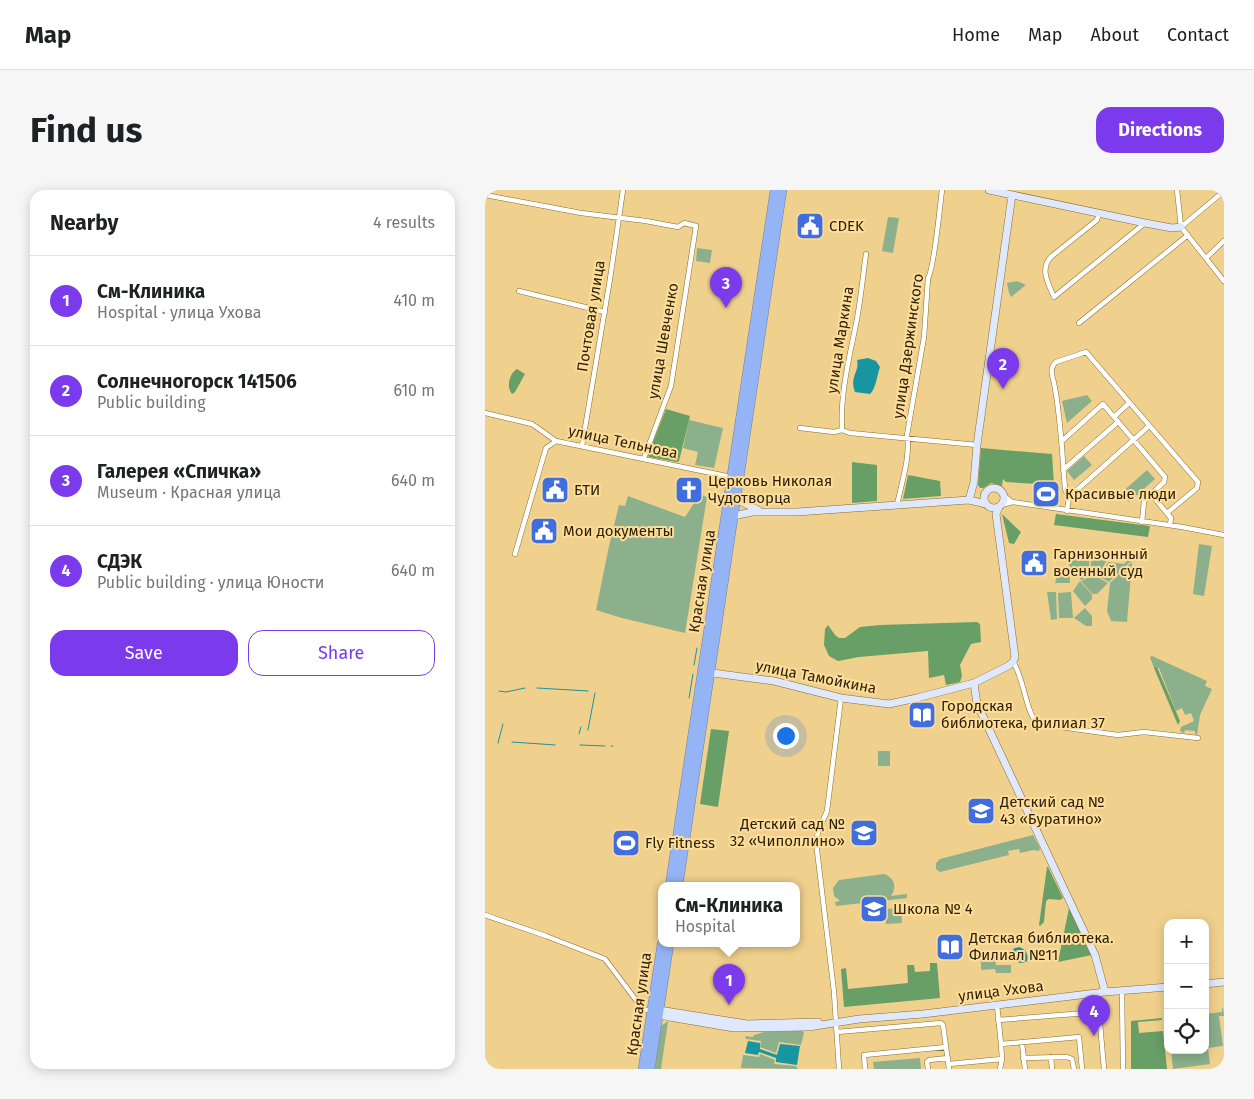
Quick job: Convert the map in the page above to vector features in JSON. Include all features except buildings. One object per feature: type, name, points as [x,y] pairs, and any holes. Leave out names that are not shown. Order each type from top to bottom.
[{"type":"highway","name":"Красная улица","points":[[679,882],[731,477],[775,190]]},
{"type":"highway","name":"Красная улица","points":[[671,882],[733,516],[782,190]]},
{"type":"highway","name":"Красная улица","points":[[650,1069],[657,1028],[662,947]]},
{"type":"highway","name":"Красная улица","points":[[643,1069],[662,991],[669,947]]},
{"type":"street","name":"Почтовая улица","points":[[582,446],[605,312],[623,190]]},
{"type":"street","name":"улица Дзержинского","points":[[897,505],[907,460],[908,438],[924,337],[928,278],[932,264],[942,190]]},
{"type":"street","points":[[989,190],[1172,228],[1181,227],[1224,191]]},
{"type":"street","points":[[1177,190],[1181,227],[1224,281]]},
{"type":"street","points":[[485,195],[620,218]]},
{"type":"street","points":[[971,500],[975,486],[977,445],[1012,195]]},
{"type":"street","points":[[1099,213],[1097,220],[1046,263],[1046,278],[1054,297],[1145,223]]},
{"type":"street","name":"улица Шевченко","points":[[620,218],[678,227],[684,223],[696,226],[671,386],[645,458]]},
{"type":"street","points":[[1079,323],[1188,236]]},
{"type":"street","points":[[1206,258],[1224,241]]},
{"type":"street","name":"улица Маркина","points":[[842,430],[841,420],[847,359],[857,319],[865,254]]},
{"type":"street","points":[[519,291],[605,312]]},
{"type":"street","points":[[1067,511],[1069,497],[1065,489],[1058,402],[1051,371],[1052,365],[1056,362],[1086,352],[1198,482],[1197,488],[1167,513]]},
{"type":"street","points":[[1114,417],[1129,403]]},
{"type":"street","points":[[1062,441],[1103,404],[1165,477],[1164,482],[1144,501],[1141,522]]},
{"type":"street","name":"улица Тельнова","points":[[485,413],[532,424],[556,441],[731,477]]},
{"type":"street","points":[[1063,470],[1118,422]]},
{"type":"street","points":[[1069,497],[1149,426]]},
{"type":"street","points":[[799,428],[834,432],[842,430],[850,433],[977,445]]},
{"type":"street","points":[[515,554],[546,448],[556,441]]},
{"type":"street","points":[[975,486],[990,502],[1015,650],[1015,657],[1011,664],[1018,669],[1035,722],[1118,736],[1144,732],[1198,738]]},
{"type":"street","points":[[990,502],[995,488],[1013,502]]},
{"type":"street","points":[[1151,494],[1171,518],[1170,525]]},
{"type":"street","points":[[990,502],[1003,495]]},
{"type":"street","points":[[736,496],[746,504],[761,511]]},
{"type":"street","points":[[733,516],[741,513],[761,511],[792,512],[971,500],[1013,502],[1170,525],[1224,535]]},
{"type":"street","name":"улица Тамойкина","points":[[706,672],[779,682],[841,698],[881,704],[894,703],[974,684],[1011,664]]},
{"type":"street","points":[[974,684],[977,704],[987,727],[1095,955],[1105,992]]},
{"type":"street","points":[[839,1069],[831,958],[816,842],[827,811],[841,698]]},
{"type":"street","points":[[485,916],[546,936],[605,959],[642,1008],[657,1012]]},
{"type":"street","points":[[1209,984],[1224,982]]},
{"type":"street","name":"улица Ухова","points":[[657,1012],[723,1026],[747,1028],[809,1027],[837,1022],[1122,990],[1164,987]]},
{"type":"street","points":[[1122,990],[1123,1069]]},
{"type":"street","points":[[657,1028],[670,1015],[663,1001],[662,991]]},
{"type":"street","points":[[997,1005],[1002,1059],[1000,1069]]},
{"type":"street","points":[[999,1020],[1099,1012],[1104,1069]]},
{"type":"street","points":[[837,1032],[940,1023],[943,1025],[949,1064]]},
{"type":"street","points":[[1001,1044],[1079,1037],[1082,1069]]},
{"type":"street","points":[[1022,1043],[1025,1069]]},
{"type":"street","points":[[865,1069],[864,1055],[946,1048]]},
{"type":"street","points":[[1051,1057],[1052,1069]]},
{"type":"street","points":[[1023,1058],[1071,1058],[1074,1069]]},
{"type":"street","points":[[928,1069],[927,1062],[929,1060],[949,1064],[1002,1059]]},
{"type":"green space","points":[[888,217],[899,218],[893,253],[882,251]]},
{"type":"green space","points":[[697,248],[712,250],[710,263],[696,261]]},
{"type":"green space","points":[[1017,281],[1026,285],[1011,297],[1007,283]]},
{"type":"green space","points":[[517,369],[525,374],[512,394],[509,388],[509,381]]},
{"type":"green space","points":[[1087,395],[1092,401],[1067,423],[1062,401]]},
{"type":"green space","points":[[666,409],[690,416],[679,461],[677,462],[649,457],[648,455]]},
{"type":"green space","points":[[689,420],[723,428],[714,468],[695,465],[698,452],[683,448]]},
{"type":"green space","points":[[981,448],[1052,454],[1054,485],[1006,482],[1003,479],[1002,486],[991,483],[980,488],[978,485]]},
{"type":"green space","points":[[1084,456],[1092,465],[1074,480],[1067,471]]},
{"type":"green space","points":[[852,462],[877,465],[877,501],[852,503]]},
{"type":"green space","points":[[1147,470],[1155,479],[1129,502],[1121,493]]},
{"type":"green space","points":[[908,475],[940,481],[941,496],[903,499]]},
{"type":"green space","points":[[700,494],[707,497],[685,633],[596,610],[619,505],[625,506],[628,496],[685,517]]},
{"type":"green space","points":[[1002,514],[1021,532],[1014,544],[1009,543]]},
{"type":"green space","points":[[1056,514],[1150,526],[1148,537],[1054,525]]},
{"type":"green space","points":[[1199,544],[1212,546],[1204,596],[1193,594]]},
{"type":"green space","points":[[1062,556],[1089,559],[1090,576],[1081,580]]},
{"type":"green space","points":[[1091,559],[1106,561],[1099,577],[1091,576]]},
{"type":"green space","points":[[1127,561],[1131,561],[1109,582],[1100,577],[1108,562],[1124,564]]},
{"type":"green space","points":[[1132,562],[1127,622],[1111,621],[1107,611],[1110,583]]},
{"type":"green space","points":[[1059,567],[1070,574],[1070,583],[1055,583]]},
{"type":"green space","points":[[1090,577],[1099,578],[1108,583],[1097,594],[1092,594],[1081,581]]},
{"type":"green space","points":[[1080,581],[1092,595],[1092,599],[1085,606],[1073,591]]},
{"type":"green space","points":[[1047,592],[1056,592],[1057,619],[1051,620]]},
{"type":"green space","points":[[1071,592],[1073,618],[1059,618],[1058,593]]},
{"type":"green space","points":[[1085,608],[1092,616],[1092,626],[1086,626],[1074,618]]},
{"type":"green space","points":[[977,622],[980,624],[981,642],[971,644],[960,665],[962,676],[960,682],[946,685],[944,675],[929,678],[928,651],[859,657],[838,661],[829,656],[824,645],[825,629],[828,625],[835,635],[839,638],[845,638],[860,627]]},
{"type":"green space","points":[[1152,656],[1207,681],[1205,686],[1212,689],[1200,715],[1197,735],[1195,731],[1185,730],[1184,733],[1180,731],[1181,727],[1194,721],[1191,713],[1185,715],[1182,708],[1176,711],[1159,668],[1154,668],[1150,657]]},
{"type":"green space","points":[[1157,667],[1180,721],[1178,725],[1154,668]]},
{"type":"green space","points":[[711,729],[729,731],[718,807],[700,804]]},
{"type":"green space","points":[[878,751],[890,751],[890,766],[878,766]]},
{"type":"green space","points":[[1033,835],[1040,848],[1039,851],[1033,850],[1020,853],[1019,849],[1008,851],[1009,855],[940,872],[936,869],[936,863],[940,859]]},
{"type":"green space","points":[[1047,867],[1063,898],[1046,901],[1044,922],[1040,926],[1039,925]]},
{"type":"green space","points":[[884,874],[891,878],[894,883],[891,896],[907,894],[907,898],[836,906],[835,902],[840,901],[834,896],[833,888],[839,880]]},
{"type":"green space","points":[[901,908],[902,923],[886,924],[885,909]]},
{"type":"green space","points":[[1069,908],[1092,955],[1058,962]]},
{"type":"green space","points":[[995,956],[996,965],[1011,965],[1011,973],[996,973],[995,969],[981,970],[981,957]]},
{"type":"green space","points":[[930,963],[937,963],[940,998],[844,1007],[841,969],[846,968],[848,989],[908,983],[907,965],[914,965],[915,972],[930,971]]},
{"type":"green space","points":[[1223,1008],[1224,1016],[1219,1016],[1223,1046],[1209,1048],[1209,1014],[1222,1012]]},
{"type":"green space","points":[[1162,1018],[1162,1020],[1138,1022],[1139,1033],[1163,1031],[1167,1069],[1131,1069],[1131,1021]]},
{"type":"green space","points":[[668,1021],[661,1069],[655,1069],[661,1026]]},
{"type":"green space","points":[[802,1031],[804,1033],[801,1045],[779,1042],[776,1053],[760,1047],[761,1041],[746,1039],[745,1036],[753,1037],[764,1032]]},
{"type":"green space","points":[[760,1054],[775,1060],[774,1064],[796,1066],[798,1069],[741,1068],[743,1055],[759,1057]]},
{"type":"green space","points":[[1171,1054],[1209,1054],[1210,1064],[1173,1069]]},
{"type":"green space","points":[[920,1058],[921,1069],[874,1069],[873,1062]]},
{"type":"water","points":[[868,358],[876,361],[880,367],[875,385],[870,394],[855,392],[853,382],[858,364],[857,360]]},
{"type":"water","points":[[1019,947],[1025,950],[1027,954],[1027,961],[1022,963],[1017,962],[1013,958],[1013,949]]},
{"type":"water","points":[[748,1041],[760,1043],[760,1049],[777,1055],[780,1044],[800,1046],[797,1065],[776,1062],[776,1058],[759,1052],[758,1055],[745,1053]]},
{"type":"waterway","points":[[694,665],[697,648]]},
{"type":"waterway","points":[[689,698],[693,674]]},
{"type":"waterway","points":[[499,691],[506,692],[525,688]]},
{"type":"waterway","points":[[537,688],[588,691]]},
{"type":"waterway","points":[[588,730],[595,693]]},
{"type":"waterway","points":[[498,743],[503,724]]},
{"type":"waterway","points":[[579,734],[581,727]]},
{"type":"waterway","points":[[512,742],[555,745]]},
{"type":"waterway","points":[[580,745],[605,746]]},
{"type":"place","name":"CDEK","points":[[810,226]]},
{"type":"place","name":"Галерея «Спичка»","points":[[726,308]]},
{"type":"place","name":"Солнечногорск 141506","points":[[1003,389]]},
{"type":"place","name":"БТИ","points":[[555,490]]},
{"type":"place","name":"Церковь Николая Чудотворца","points":[[689,490]]},
{"type":"place","name":"Красивые люди","points":[[1046,494]]},
{"type":"place","name":"Мои документы","points":[[544,531]]},
{"type":"place","name":"Гарнизонный военный суд","points":[[1034,563]]},
{"type":"place","name":"Городская библиотека, филиал 37","points":[[922,715]]},
{"type":"place","name":"Детский сад № 43 «Буратино»","points":[[981,811]]},
{"type":"place","name":"Детский сад № 32 «Чиполлино»","points":[[864,833]]},
{"type":"place","name":"Fly Fitness","points":[[626,843]]},
{"type":"place","name":"Школа № 4","points":[[874,909]]},
{"type":"place","name":"Детская библиотека. Филиал №11","points":[[950,947]]},
{"type":"place","name":"См-Клиника","points":[[729,1005]]},
{"type":"place","name":"СДЭК","points":[[1094,1036]]}]
